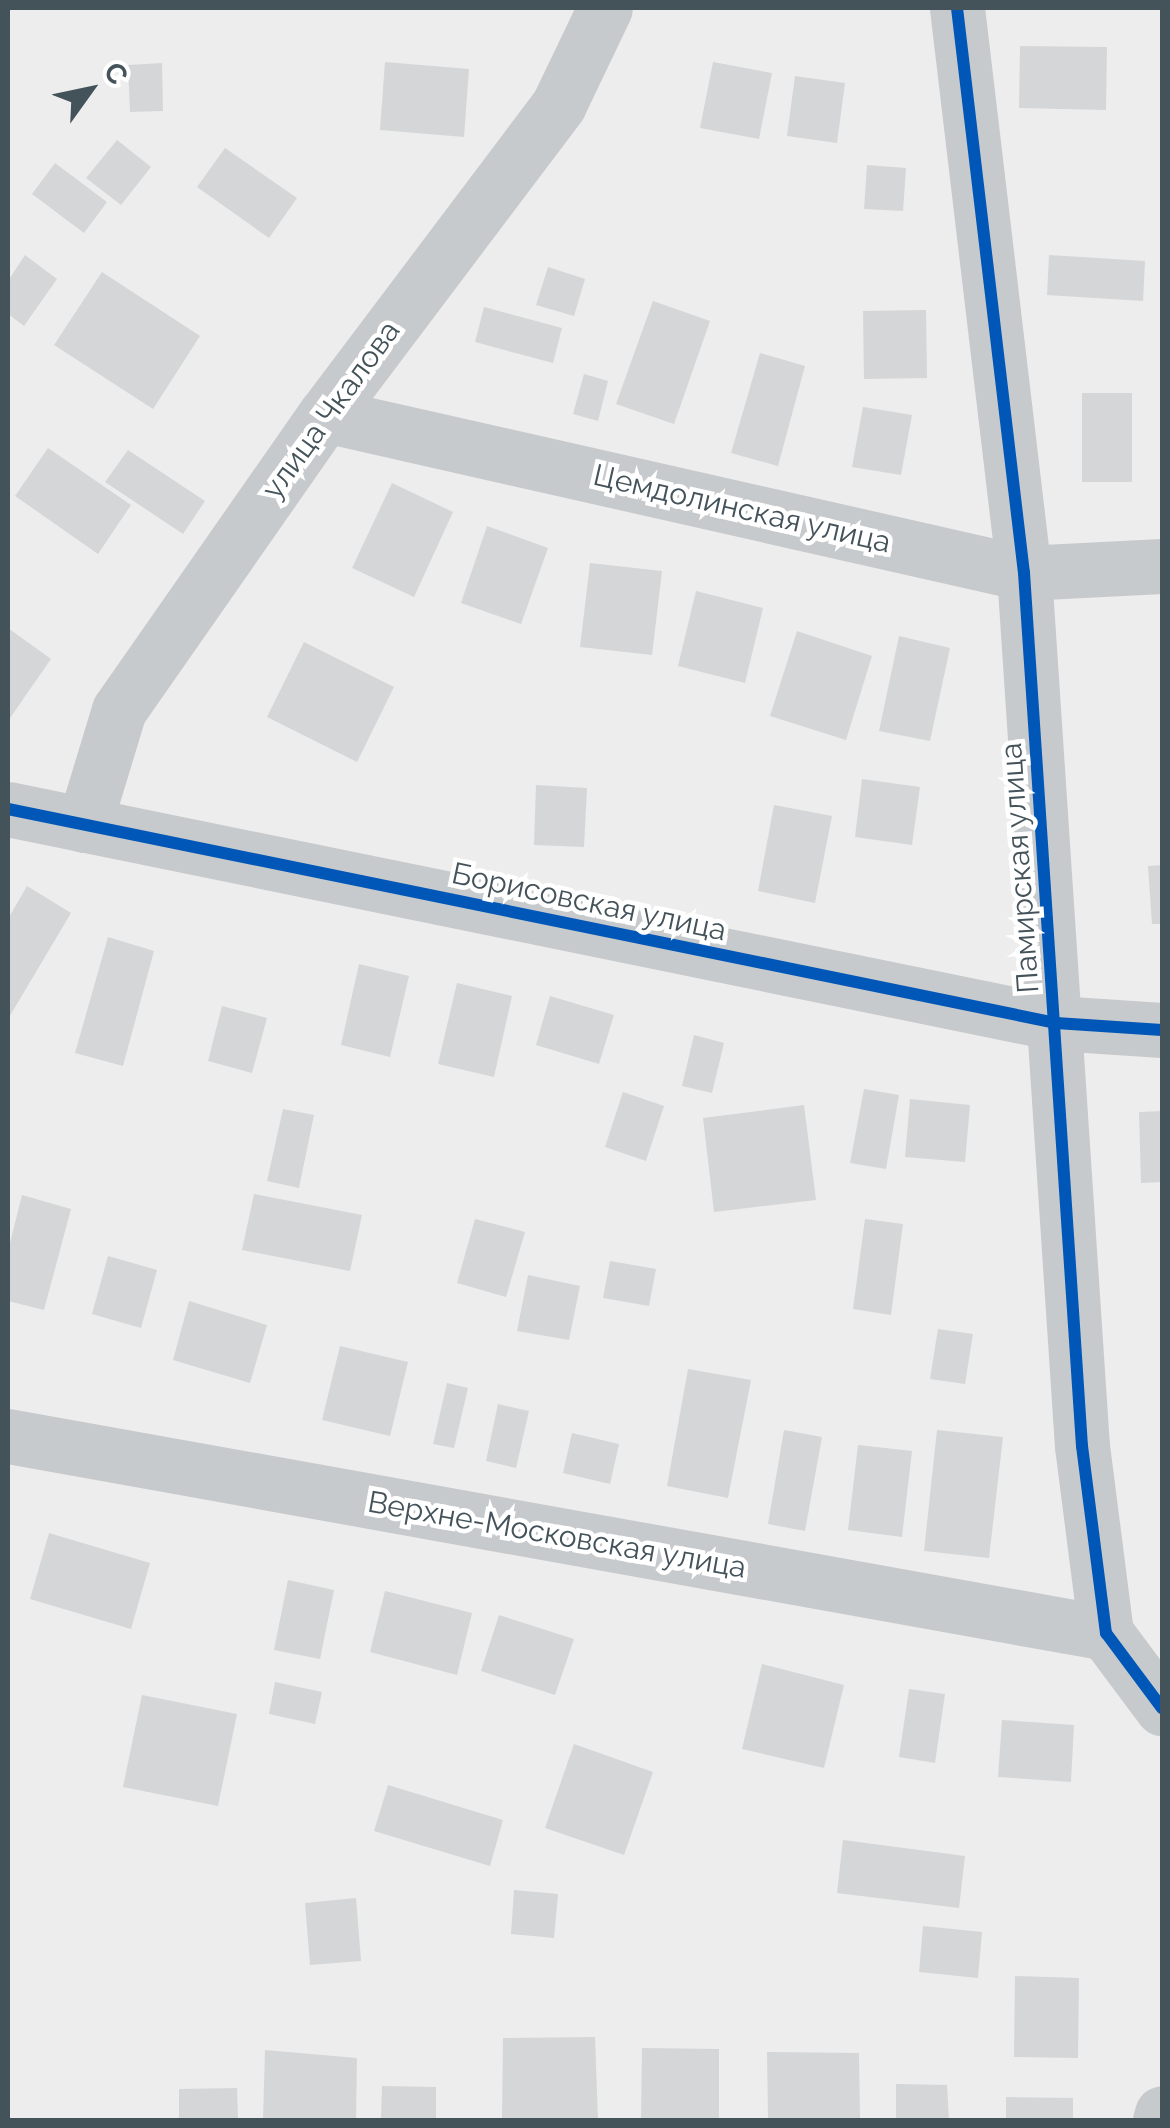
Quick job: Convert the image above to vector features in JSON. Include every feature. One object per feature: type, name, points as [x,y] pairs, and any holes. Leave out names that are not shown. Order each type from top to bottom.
[{"type":"street","name":"улица Чкалова","points":[[84,824],[119,710],[325,415],[558,104],[604,8]]},
{"type":"street","name":"Памирская улица","points":[[957,8],[1024,573],[1082,1446],[1106,1634],[1162,1708]]},
{"type":"street","name":"Цемдолинская улица","points":[[325,415],[1024,573],[1162,566]]},
{"type":"street","name":"Борисовская улица","points":[[8,808],[1056,1023],[1162,1030]]},
{"type":"street","name":"Верхне-Московская улица","points":[[8,1436],[1106,1634]]},
{"type":"street","points":[[1160,2120],[1162,2113]]},
{"type":"building","points":[[1020,46],[1107,47],[1106,110],[1019,108]]},
{"type":"building","points":[[385,62],[469,69],[464,137],[380,130]]},
{"type":"building","points":[[713,62],[772,73],[759,139],[700,128]]},
{"type":"building","points":[[162,63],[163,111],[130,112],[128,65]]},
{"type":"building","points":[[795,76],[845,83],[837,143],[787,136]]},
{"type":"building","points":[[117,140],[151,167],[121,205],[86,178]]},
{"type":"building","points":[[225,148],[297,198],[269,238],[197,187]]},
{"type":"building","points":[[55,163],[107,202],[84,233],[32,194]]},
{"type":"building","points":[[867,165],[906,168],[903,211],[864,209]]},
{"type":"building","points":[[25,255],[57,279],[24,326],[8,314],[8,281]]},
{"type":"building","points":[[1049,255],[1145,261],[1143,301],[1047,295]]},
{"type":"building","points":[[548,267],[585,279],[574,316],[536,305]]},
{"type":"building","points":[[102,272],[200,336],[153,409],[54,345]]},
{"type":"building","points":[[653,301],[710,321],[674,424],[616,404]]},
{"type":"building","points":[[484,307],[562,328],[553,363],[475,342]]},
{"type":"building","points":[[926,310],[927,378],[864,379],[863,311]]},
{"type":"building","points":[[760,353],[805,366],[778,466],[731,453]]},
{"type":"building","points":[[584,374],[608,381],[598,421],[573,414]]},
{"type":"building","points":[[1082,393],[1132,393],[1132,482],[1082,482]]},
{"type":"building","points":[[863,407],[912,415],[901,475],[852,467]]},
{"type":"building","points":[[48,448],[131,505],[98,554],[15,496]]},
{"type":"building","points":[[128,450],[205,501],[183,534],[105,482]]},
{"type":"building","points":[[392,483],[453,512],[414,597],[352,568]]},
{"type":"building","points":[[487,526],[548,548],[521,624],[461,603]]},
{"type":"building","points":[[590,563],[662,571],[652,655],[580,647]]},
{"type":"building","points":[[696,591],[763,608],[745,683],[678,666]]},
{"type":"building","points":[[8,628],[51,659],[8,721]]},
{"type":"building","points":[[797,631],[872,656],[846,740],[770,716]]},
{"type":"building","points":[[899,636],[950,648],[930,741],[879,731]]},
{"type":"building","points":[[304,642],[394,687],[357,762],[267,717]]},
{"type":"building","points":[[862,779],[920,787],[912,845],[855,837]]},
{"type":"building","points":[[536,785],[587,788],[584,847],[534,845]]},
{"type":"building","points":[[774,805],[832,816],[815,903],[758,891]]},
{"type":"building","points":[[1162,865],[1162,924],[1152,924],[1148,866]]},
{"type":"building","points":[[27,886],[71,913],[8,1019],[8,919]]},
{"type":"building","points":[[108,937],[154,951],[123,1066],[75,1053]]},
{"type":"building","points":[[359,964],[409,976],[390,1057],[341,1045]]},
{"type":"building","points":[[457,983],[512,996],[494,1077],[438,1064]]},
{"type":"building","points":[[550,996],[614,1015],[599,1064],[536,1045]]},
{"type":"building","points":[[222,1006],[267,1018],[252,1073],[208,1061]]},
{"type":"building","points":[[694,1035],[724,1043],[712,1093],[682,1086]]},
{"type":"building","points":[[864,1089],[899,1095],[886,1169],[850,1163]]},
{"type":"building","points":[[623,1092],[664,1106],[646,1161],[605,1147]]},
{"type":"building","points":[[910,1099],[970,1105],[965,1162],[905,1157]]},
{"type":"building","points":[[804,1105],[816,1200],[714,1212],[703,1118]]},
{"type":"building","points":[[283,1109],[314,1115],[299,1188],[267,1181]]},
{"type":"building","points":[[1162,1111],[1162,1182],[1141,1183],[1139,1112]]},
{"type":"building","points":[[254,1194],[362,1215],[350,1271],[242,1250]]},
{"type":"building","points":[[22,1195],[71,1209],[44,1310],[8,1301],[8,1251]]},
{"type":"building","points":[[475,1219],[525,1232],[506,1297],[457,1283]]},
{"type":"building","points":[[865,1219],[903,1224],[891,1315],[853,1309]]},
{"type":"building","points":[[108,1256],[157,1270],[141,1328],[92,1314]]},
{"type":"building","points":[[610,1261],[656,1269],[649,1306],[603,1298]]},
{"type":"building","points":[[528,1275],[580,1286],[569,1340],[517,1331]]},
{"type":"building","points":[[189,1301],[267,1325],[250,1383],[173,1360]]},
{"type":"building","points":[[938,1329],[973,1334],[965,1384],[930,1379]]},
{"type":"building","points":[[340,1346],[408,1362],[390,1436],[322,1420]]},
{"type":"building","points":[[688,1369],[751,1380],[728,1498],[667,1486]]},
{"type":"building","points":[[447,1383],[468,1388],[454,1448],[433,1444]]},
{"type":"building","points":[[498,1404],[529,1411],[516,1468],[486,1461]]},
{"type":"building","points":[[784,1430],[822,1437],[805,1531],[768,1524]]},
{"type":"building","points":[[937,1430],[1003,1437],[989,1558],[924,1551]]},
{"type":"building","points":[[572,1433],[619,1444],[610,1484],[563,1473]]},
{"type":"building","points":[[858,1445],[912,1451],[902,1537],[848,1530]]},
{"type":"building","points":[[49,1533],[150,1563],[131,1629],[30,1599]]},
{"type":"building","points":[[288,1580],[334,1590],[320,1659],[274,1650]]},
{"type":"building","points":[[385,1591],[472,1613],[457,1675],[370,1652]]},
{"type":"building","points":[[499,1615],[574,1639],[555,1695],[481,1671]]},
{"type":"building","points":[[762,1664],[844,1685],[824,1768],[742,1749]]},
{"type":"building","points":[[275,1682],[322,1692],[315,1724],[269,1714]]},
{"type":"building","points":[[909,1689],[945,1694],[935,1763],[899,1757]]},
{"type":"building","points":[[142,1695],[237,1714],[218,1806],[123,1787]]},
{"type":"building","points":[[1002,1720],[1074,1725],[1071,1782],[998,1777]]},
{"type":"building","points":[[574,1744],[653,1772],[624,1855],[545,1828]]},
{"type":"building","points":[[388,1785],[503,1820],[490,1866],[374,1831]]},
{"type":"building","points":[[843,1840],[965,1856],[959,1908],[837,1893]]},
{"type":"building","points":[[514,1890],[558,1894],[554,1938],[511,1934]]},
{"type":"building","points":[[356,1898],[361,1961],[310,1965],[305,1903]]},
{"type":"building","points":[[923,1926],[982,1932],[978,1978],[919,1972]]},
{"type":"building","points":[[1015,1976],[1079,1978],[1078,2058],[1014,2057]]},
{"type":"building","points":[[595,2037],[598,2120],[502,2120],[503,2038]]},
{"type":"building","points":[[642,2048],[719,2049],[719,2120],[641,2120]]},
{"type":"building","points":[[265,2050],[357,2058],[356,2120],[263,2120]]},
{"type":"building","points":[[767,2052],[859,2053],[860,2120],[768,2120]]},
{"type":"building","points":[[896,2084],[947,2085],[949,2120],[896,2120]]},
{"type":"building","points":[[382,2086],[436,2087],[436,2120],[381,2120]]},
{"type":"building","points":[[237,2088],[238,2120],[179,2120],[179,2089]]},
{"type":"building","points":[[1006,2097],[1073,2098],[1073,2120],[1006,2120]]},
{"type":"cycle path","points":[[957,8],[1024,573],[1082,1446],[1106,1633],[1162,1708]]},
{"type":"cycle path","points":[[8,809],[1056,1023],[1162,1030]]}]
